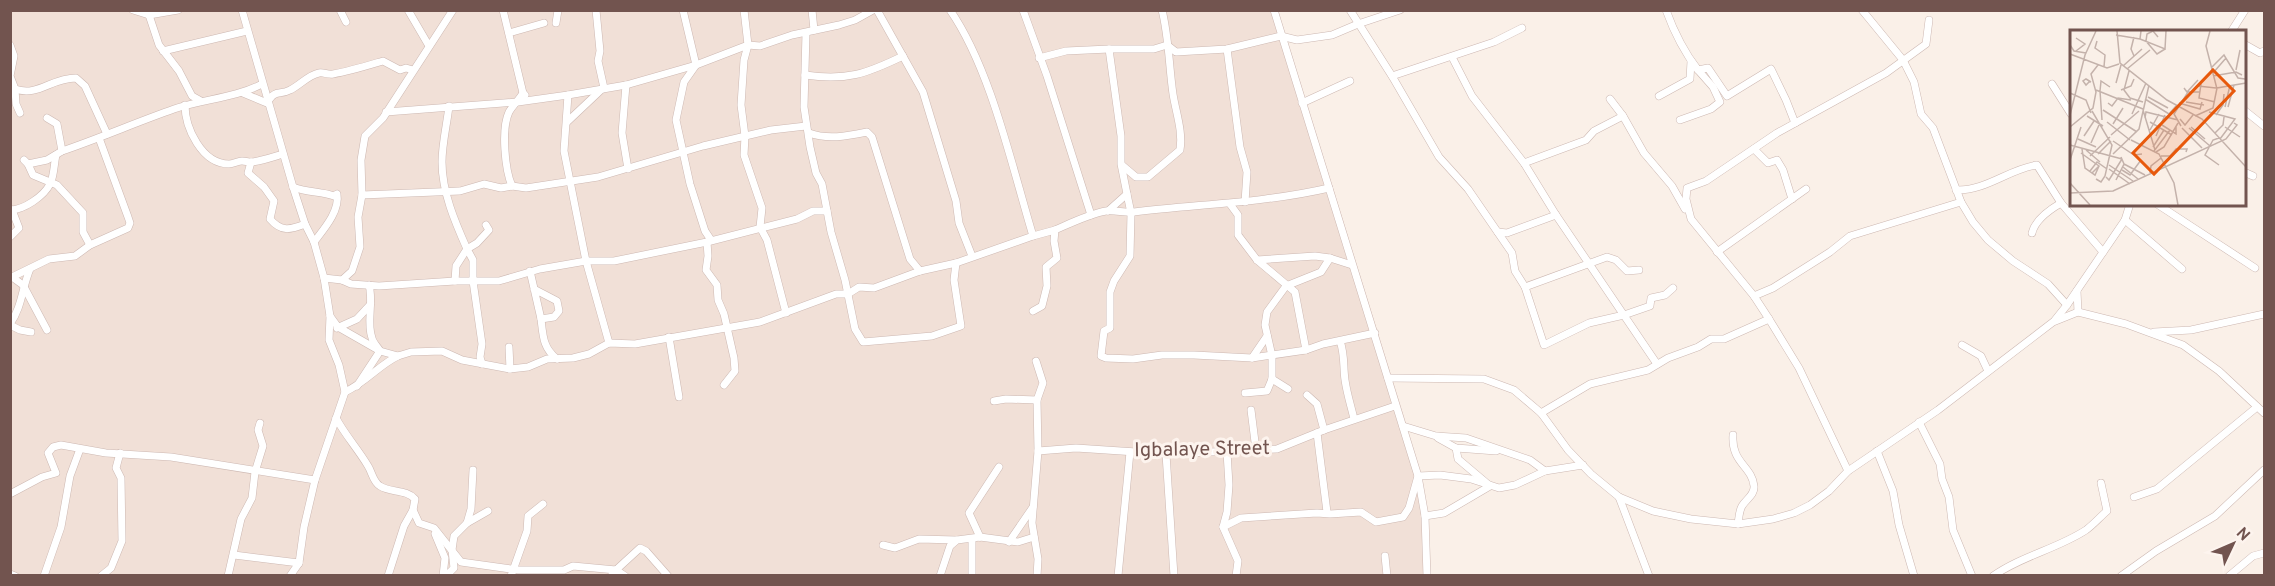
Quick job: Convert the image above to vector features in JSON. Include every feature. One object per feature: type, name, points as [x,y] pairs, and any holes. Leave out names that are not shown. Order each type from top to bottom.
[{"type":"street","points":[[133,10],[149,15],[178,10]]},
{"type":"street","points":[[242,10],[267,103],[324,278],[330,316],[329,340],[339,365],[345,392],[315,480],[304,527],[299,563],[290,576]]},
{"type":"street","points":[[340,10],[346,22]]},
{"type":"street","points":[[408,10],[429,46]]},
{"type":"street","points":[[342,280],[352,271],[360,247],[358,216],[362,195],[362,153],[365,136],[382,118],[453,10]]},
{"type":"street","points":[[503,10],[523,93],[529,99]]},
{"type":"street","points":[[556,23],[558,10]]},
{"type":"street","points":[[683,10],[696,65],[684,82],[676,120],[690,184],[709,241],[706,270],[717,285],[718,300],[728,328],[734,358],[735,371],[724,386]]},
{"type":"street","points":[[744,10],[748,45],[744,60],[741,105],[745,136],[744,155],[762,208],[760,227],[767,240],[786,314]]},
{"type":"street","points":[[812,10],[814,30]]},
{"type":"street","points":[[386,112],[518,102],[626,85],[696,65],[748,45],[760,46],[792,35],[855,20],[875,10],[923,92],[956,201],[958,223],[972,256]]},
{"type":"street","points":[[950,10],[977,62],[1033,236]]},
{"type":"street","points":[[1023,10],[1047,76],[1091,215]]},
{"type":"street","points":[[1121,164],[1136,177],[1148,177],[1180,150],[1181,132],[1162,10]]},
{"type":"street","points":[[1274,10],[1418,476],[1425,516],[1427,576]]},
{"type":"street","points":[[1350,10],[1439,157],[1468,189],[1512,253],[1515,271],[1526,287],[1544,345],[1589,323],[1650,306],[1652,298],[1665,295],[1673,288]]},
{"type":"street","points":[[1167,45],[1176,52],[1227,49],[1281,36],[1297,40],[1312,39],[1332,35],[1400,10]]},
{"type":"street","points":[[1666,10],[1676,35],[1691,61],[1713,87],[1720,102],[1711,109],[1680,120]]},
{"type":"street","points":[[1862,10],[1903,60],[1914,82],[1922,114],[1933,128],[1960,202],[1972,222],[1988,240],[2013,261],[2048,284],[2067,305]]},
{"type":"street","points":[[2232,30],[2245,10]]},
{"type":"street","points":[[596,11],[600,51],[598,61],[604,88]]},
{"type":"street","points":[[149,15],[155,36],[163,51],[179,71],[192,96],[201,101]]},
{"type":"street","points":[[1690,219],[1686,199],[1688,188],[1706,181],[1795,123],[1886,73],[1926,44],[1929,20]]},
{"type":"street","points":[[509,33],[544,23]]},
{"type":"street","points":[[1392,76],[1494,42],[1522,28]]},
{"type":"street","points":[[163,51],[246,31]]},
{"type":"street","points":[[806,33],[804,107],[812,156],[816,173],[822,184],[831,232],[845,280],[855,329],[863,342],[932,336],[961,326],[954,280],[956,263]]},
{"type":"street","points":[[10,45],[14,56],[10,76],[20,113]]},
{"type":"street","points":[[1039,58],[1066,51],[1155,49],[1167,45]]},
{"type":"street","points":[[2245,45],[2260,53],[2265,51]]},
{"type":"street","points":[[1109,49],[1121,136],[1121,164],[1131,213],[1130,256],[1114,281],[1110,292],[1110,328],[1104,331],[1101,356],[1133,359],[1162,355],[1252,358],[1306,350],[1375,333]]},
{"type":"street","points":[[1227,49],[1240,147],[1247,172],[1246,193],[1249,201]]},
{"type":"street","points":[[805,75],[829,79],[859,75],[903,56]]},
{"type":"street","points":[[1452,57],[1472,96],[1524,163],[1556,215],[1657,364]]},
{"type":"street","points":[[267,103],[272,95],[278,92],[288,92],[319,73],[331,74],[345,70],[358,70],[383,60],[400,70],[406,68],[413,70]]},
{"type":"street","points":[[1659,96],[1690,79],[1691,61]]},
{"type":"street","points":[[1698,70],[1708,68],[1727,96],[1771,69],[1795,123]]},
{"type":"street","points":[[15,89],[32,92],[64,78],[76,78],[85,86],[107,134]]},
{"type":"street","points":[[1302,103],[1350,81]]},
{"type":"street","points":[[90,245],[83,232],[83,213],[68,194],[57,185],[33,175],[26,162],[59,153],[185,105],[243,93],[262,84]]},
{"type":"street","points":[[2052,84],[2070,112]]},
{"type":"street","points":[[626,85],[622,133],[628,169]]},
{"type":"street","points":[[567,122],[604,88]]},
{"type":"street","points":[[243,93],[267,103]]},
{"type":"street","points":[[512,186],[507,175],[506,128],[510,111],[523,93]]},
{"type":"street","points":[[568,95],[564,151],[586,261],[609,343]]},
{"type":"street","points":[[1610,99],[1623,116],[1644,153],[1672,186],[1690,219],[1754,297],[1769,319],[1799,368],[1848,471]]},
{"type":"street","points":[[185,105],[185,115],[197,145],[216,161],[222,163],[251,162],[283,154]]},
{"type":"street","points":[[449,106],[442,163],[446,190],[473,260],[473,281],[480,321],[482,364]]},
{"type":"street","points":[[2245,111],[2265,126]]},
{"type":"street","points":[[1524,163],[1586,140],[1594,131],[1623,116]]},
{"type":"street","points":[[10,237],[19,228],[11,210],[18,209],[41,196],[51,183],[59,153],[57,124],[47,118]]},
{"type":"street","points":[[362,195],[470,189],[484,184],[501,188],[512,186],[526,188],[598,177],[771,130],[808,129],[819,136],[834,137],[867,132],[872,137],[910,259],[920,271]]},
{"type":"street","points":[[11,278],[49,260],[75,256],[90,245],[124,231],[130,223],[99,138]]},
{"type":"street","points":[[1754,149],[1767,163],[1777,160],[1783,170],[1792,199]]},
{"type":"street","points":[[251,162],[248,173],[264,187],[274,201],[270,219],[276,226],[291,230],[305,224]]},
{"type":"street","points":[[1956,190],[1967,191],[1993,183],[2021,167],[2037,165],[2061,203],[2103,252]]},
{"type":"street","points":[[2245,172],[2253,176]]},
{"type":"street","points":[[293,187],[306,192],[324,192],[334,196],[337,194],[338,199],[333,216],[314,242]]},
{"type":"street","points":[[345,392],[383,367],[387,361],[411,352],[442,351],[462,360],[482,364],[510,369],[528,367],[547,359],[573,358],[589,354],[609,343],[635,344],[760,322],[836,294],[848,294],[859,287],[874,288],[920,271],[956,263],[1108,211],[1131,213],[1189,205],[1230,204],[1293,196],[1329,188]]},
{"type":"street","points":[[1717,252],[1806,189]]},
{"type":"street","points":[[1108,211],[1127,194]]},
{"type":"street","points":[[1754,297],[1773,288],[1830,252],[1850,236],[1960,202]]},
{"type":"street","points":[[2032,233],[2033,228],[2048,210],[2061,203]]},
{"type":"street","points":[[1230,204],[1238,215],[1238,235],[1257,260],[1295,292],[1306,350]]},
{"type":"street","points":[[1388,378],[1484,379],[1514,390],[1540,413],[1568,450],[1619,497],[1653,511],[1738,524],[1773,519],[1794,513],[1829,491],[1848,471],[1938,410],[2053,322],[2125,220],[2129,206]]},
{"type":"street","points":[[2160,206],[2255,268]]},
{"type":"street","points":[[324,278],[342,280],[351,284],[379,286],[455,281],[499,281],[530,271],[586,261],[614,261],[709,241],[797,219],[813,211],[827,211]]},
{"type":"street","points":[[1498,232],[1507,233],[1556,215]]},
{"type":"street","points":[[2125,220],[2182,269]]},
{"type":"street","points":[[455,281],[456,266],[467,249],[484,237],[489,230],[486,225]]},
{"type":"street","points":[[1033,310],[1042,306],[1047,286],[1046,267],[1057,258],[1055,230]]},
{"type":"street","points":[[1257,260],[1315,256],[1352,265]]},
{"type":"street","points":[[1526,287],[1588,262],[1596,262],[1607,257],[1616,260],[1627,271],[1639,270]]},
{"type":"street","points":[[1245,393],[1267,391],[1272,379],[1272,356],[1265,316],[1286,286],[1321,272],[1330,258]]},
{"type":"street","points":[[30,269],[23,285],[16,316],[10,324],[20,330],[31,332]]},
{"type":"street","points":[[530,271],[544,344],[557,359]]},
{"type":"street","points":[[11,278],[23,285],[47,330]]},
{"type":"street","points":[[836,294],[845,280]]},
{"type":"street","points":[[369,285],[372,296]]},
{"type":"street","points":[[379,286],[372,296],[370,305],[372,338],[380,351]]},
{"type":"street","points":[[534,290],[554,298],[559,305],[559,311],[554,317],[541,319]]},
{"type":"street","points":[[2077,291],[2078,312]]},
{"type":"street","points":[[329,340],[338,327],[357,319],[370,305]]},
{"type":"street","points":[[2053,322],[2078,312],[2151,332],[2183,345],[2219,371],[2248,398],[2261,406],[2265,413]]},
{"type":"street","points":[[2151,332],[2191,330],[2265,314]]},
{"type":"street","points":[[330,316],[338,327],[380,351],[398,356]]},
{"type":"street","points":[[1540,413],[1590,384],[1648,370],[1668,358],[1698,347],[1711,339],[1724,339],[1769,319]]},
{"type":"street","points":[[1252,358],[1267,336]]},
{"type":"street","points":[[669,337],[675,384],[679,397]]},
{"type":"street","points":[[1340,341],[1345,357],[1346,389],[1354,420]]},
{"type":"street","points":[[1962,345],[1981,356],[1989,371]]},
{"type":"street","points":[[509,347],[510,369]]},
{"type":"street","points":[[357,386],[380,351]]},
{"type":"street","points":[[1036,362],[1044,383],[1037,400],[1038,451],[1034,507],[1037,576]]},
{"type":"street","points":[[1272,379],[1288,389]]},
{"type":"street","points":[[1307,395],[1317,404],[1327,512]]},
{"type":"street","points":[[994,401],[1037,400]]},
{"type":"street","name":"Igbalaye Street","points":[[1038,451],[1076,448],[1166,454],[1277,449],[1321,431],[1395,406]]},
{"type":"street","points":[[2134,497],[2157,489],[2261,406]]},
{"type":"street","points":[[1251,410],[1256,450]]},
{"type":"street","points":[[336,418],[367,465],[377,485],[410,494],[415,499],[388,576]]},
{"type":"street","points":[[1919,422],[1940,464],[1942,479],[1949,497],[1953,530],[1972,576]]},
{"type":"street","points":[[228,576],[241,519],[252,498],[255,472],[262,446],[258,430],[260,423]]},
{"type":"street","points":[[1403,426],[1436,436],[1466,438],[1530,460],[1545,471]]},
{"type":"street","points":[[1733,435],[1734,452],[1754,488],[1753,493],[1741,507],[1738,524]]},
{"type":"street","points":[[1436,436],[1456,448],[1507,452]]},
{"type":"street","points":[[10,494],[38,482],[42,477],[56,473],[48,453],[53,447],[61,445],[80,449],[171,457],[315,480]]},
{"type":"street","points":[[1456,448],[1458,459],[1490,486]]},
{"type":"street","points":[[44,576],[61,527],[70,476],[80,449]]},
{"type":"street","points":[[1877,451],[1893,490],[1899,525],[1914,576]]},
{"type":"street","points":[[1118,576],[1130,452]]},
{"type":"street","points":[[1227,452],[1227,512],[1223,527],[1238,561],[1236,576]]},
{"type":"street","points":[[101,576],[111,568],[122,541],[121,478],[116,468],[120,453]]},
{"type":"street","points":[[1166,454],[1174,576]]},
{"type":"street","points":[[1418,476],[1440,475],[1471,479],[1490,486],[1508,488],[1545,471],[1583,465]]},
{"type":"street","points":[[972,576],[976,538],[969,513],[999,467]]},
{"type":"street","points":[[467,523],[471,509],[473,470]]},
{"type":"street","points":[[2121,576],[2156,551],[2215,516],[2265,470]]},
{"type":"street","points":[[1223,527],[1241,518],[1327,512],[1330,514],[1361,512],[1376,522],[1403,517],[1409,508],[1418,476]]},
{"type":"street","points":[[1993,576],[2007,566],[2087,529],[2107,511],[2101,483]]},
{"type":"street","points":[[1425,516],[1444,513],[1490,486]]},
{"type":"street","points":[[1619,497],[1649,576]]},
{"type":"street","points":[[512,573],[527,531],[528,516],[543,504]]},
{"type":"street","points":[[1009,542],[1034,507]]},
{"type":"street","points":[[413,510],[419,523],[434,528],[461,562],[512,573],[565,573],[573,566],[625,576]]},
{"type":"street","points":[[445,576],[453,568],[454,536],[467,523],[488,511]]},
{"type":"street","points":[[434,528],[445,558],[445,576]]},
{"type":"street","points":[[883,545],[895,548],[919,539],[976,538],[1018,543],[1034,537]]},
{"type":"street","points":[[940,576],[950,546],[957,540]]},
{"type":"street","points":[[613,573],[640,549],[646,551],[668,576]]},
{"type":"street","points":[[2229,576],[2253,556],[2265,553]]},
{"type":"street","points":[[234,555],[299,563]]},
{"type":"street","points":[[1385,556],[1387,576]]},
{"type":"street","points":[[10,573],[15,576]]},
{"type":"shaded area","points":[[10,11],[1278,11],[1405,420],[1430,566],[1429,575],[11,575]]}]
